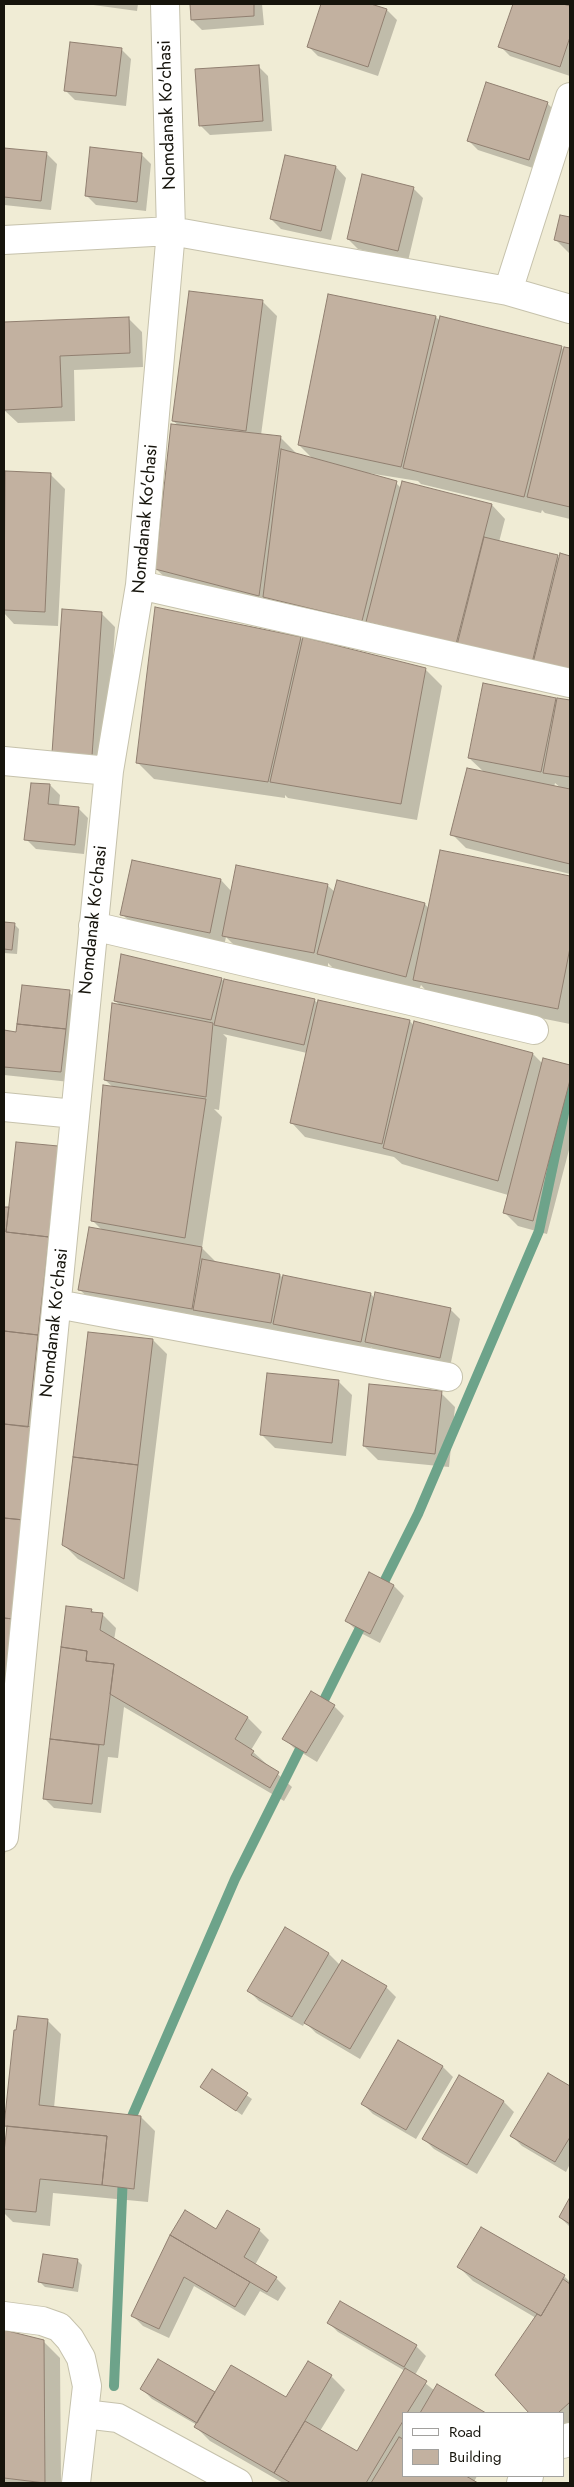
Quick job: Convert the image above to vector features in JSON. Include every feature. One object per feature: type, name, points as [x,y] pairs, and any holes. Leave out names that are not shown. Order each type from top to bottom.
[{"type":"street","name":"Nomdanak Ko'chasi","points":[[4,1837],[109,771],[140,584],[171,231],[165,4]]},
{"type":"street","points":[[508,291],[570,97]]},
{"type":"street","points":[[4,240],[171,231],[508,291],[570,309]]},
{"type":"street","points":[[140,584],[570,683]]},
{"type":"street","points":[[4,762],[109,771]]},
{"type":"street","points":[[93,926],[534,1030]]},
{"type":"street","points":[[4,1107],[75,1114]]},
{"type":"street","points":[[57,1304],[448,1377]]},
{"type":"street","points":[[4,2316],[59,2327],[70,2339],[81,2358],[87,2386],[76,2483]]},
{"type":"street","points":[[84,2414],[118,2418],[238,2483]]},
{"type":"building","points":[[190,4],[254,4],[254,16],[191,20]]},
{"type":"building","points":[[321,4],[371,4],[387,9],[368,67],[307,47]]},
{"type":"building","points":[[513,4],[563,4],[570,6],[570,37],[560,67],[498,47]]},
{"type":"building","points":[[70,42],[122,48],[116,96],[64,91]]},
{"type":"building","points":[[259,65],[263,121],[199,126],[195,69]]},
{"type":"building","points":[[486,82],[548,102],[529,160],[467,141]]},
{"type":"building","points":[[90,147],[142,153],[137,202],[85,196]]},
{"type":"building","points":[[4,148],[47,152],[41,201],[4,197]]},
{"type":"building","points":[[285,155],[336,166],[321,231],[270,219]]},
{"type":"building","points":[[362,174],[414,187],[398,251],[347,239]]},
{"type":"building","points":[[560,215],[570,217],[570,244],[554,240]]},
{"type":"building","points":[[189,291],[263,300],[246,431],[172,421]]},
{"type":"building","points":[[328,294],[436,316],[401,467],[298,445]]},
{"type":"building","points":[[440,316],[562,346],[524,497],[403,468]]},
{"type":"building","points":[[129,317],[130,353],[60,356],[62,407],[4,410],[4,322]]},
{"type":"building","points":[[564,347],[570,348],[570,507],[527,497]]},
{"type":"building","points":[[171,424],[281,436],[259,596],[155,569]]},
{"type":"building","points":[[281,449],[397,481],[362,621],[263,597]]},
{"type":"building","points":[[5,471],[51,473],[45,612],[4,610]]},
{"type":"building","points":[[402,481],[492,504],[456,644],[366,622]]},
{"type":"building","points":[[484,537],[558,555],[532,663],[457,645]]},
{"type":"building","points":[[560,553],[570,556],[570,671],[533,663]]},
{"type":"building","points":[[155,607],[301,637],[268,782],[136,763]]},
{"type":"building","points":[[62,609],[102,612],[92,756],[52,753]]},
{"type":"building","points":[[303,637],[426,668],[401,804],[270,782]]},
{"type":"building","points":[[483,683],[556,698],[541,772],[468,758]]},
{"type":"building","points":[[557,698],[570,700],[570,777],[543,773]]},
{"type":"building","points":[[467,768],[570,789],[570,864],[450,835]]},
{"type":"building","points":[[31,783],[50,784],[48,804],[79,807],[75,845],[24,840]]},
{"type":"building","points":[[440,850],[570,876],[570,948],[558,1009],[413,980]]},
{"type":"building","points":[[132,860],[221,879],[210,933],[120,915]]},
{"type":"building","points":[[236,865],[328,884],[314,953],[222,936]]},
{"type":"building","points":[[337,880],[425,903],[406,977],[317,954]]},
{"type":"building","points":[[4,922],[15,923],[12,950],[4,949]]},
{"type":"building","points":[[121,954],[222,978],[211,1020],[114,1001]]},
{"type":"building","points":[[224,979],[315,999],[304,1045],[214,1025]]},
{"type":"building","points":[[22,985],[70,990],[66,1029],[17,1024]]},
{"type":"building","points":[[318,1000],[410,1020],[382,1144],[290,1123]]},
{"type":"building","points":[[112,1003],[213,1023],[206,1097],[104,1080]]},
{"type":"building","points":[[414,1021],[533,1053],[498,1181],[383,1148]]},
{"type":"building","points":[[17,1024],[66,1029],[61,1072],[4,1067],[4,1030],[16,1032]]},
{"type":"building","points":[[543,1058],[570,1065],[570,1080],[533,1221],[503,1213]]},
{"type":"building","points":[[103,1085],[206,1099],[185,1238],[91,1221]]},
{"type":"building","points":[[16,1142],[58,1146],[49,1237],[6,1232]]},
{"type":"building","points":[[4,1207],[9,1207],[6,1232],[49,1237],[38,1335],[4,1331]]},
{"type":"building","points":[[89,1227],[202,1247],[192,1309],[78,1290]]},
{"type":"building","points":[[202,1259],[280,1274],[271,1323],[193,1310]]},
{"type":"building","points":[[283,1275],[371,1293],[361,1342],[273,1324]]},
{"type":"building","points":[[375,1292],[451,1308],[440,1358],[365,1342]]},
{"type":"building","points":[[4,1331],[38,1335],[28,1427],[4,1424]]},
{"type":"building","points":[[88,1332],[153,1339],[138,1465],[73,1457]]},
{"type":"building","points":[[267,1373],[339,1380],[332,1443],[260,1435]]},
{"type":"building","points":[[369,1384],[442,1391],[435,1454],[363,1446]]},
{"type":"building","points":[[4,1424],[34,1427],[24,1520],[4,1518]]},
{"type":"building","points":[[73,1457],[138,1465],[124,1579],[62,1545]]},
{"type":"building","points":[[4,1518],[24,1520],[13,1619],[4,1618]]},
{"type":"building","points":[[369,1572],[394,1585],[370,1634],[345,1621]]},
{"type":"building","points":[[66,1606],[92,1609],[91,1612],[103,1613],[100,1630],[248,1717],[235,1739],[254,1751],[251,1755],[279,1772],[270,1788],[110,1694],[114,1664],[86,1661],[87,1651],[61,1647]]},
{"type":"building","points":[[4,1618],[13,1619],[4,1711]]},
{"type":"building","points":[[61,1647],[87,1651],[86,1661],[114,1664],[104,1745],[50,1739]]},
{"type":"building","points":[[311,1691],[335,1705],[306,1753],[282,1739]]},
{"type":"building","points":[[50,1739],[99,1745],[92,1804],[43,1799]]},
{"type":"building","points":[[285,1927],[329,1953],[292,2017],[247,1991]]},
{"type":"building","points":[[342,1960],[387,1986],[350,2049],[304,2023]]},
{"type":"building","points":[[18,2016],[48,2019],[39,2105],[141,2116],[134,2189],[102,2185],[107,2136],[4,2126],[14,2030],[16,2030]]},
{"type":"building","points":[[398,2040],[443,2066],[406,2130],[361,2104]]},
{"type":"building","points":[[212,2069],[248,2093],[236,2111],[200,2087]]},
{"type":"building","points":[[548,2073],[570,2086],[570,2137],[555,2162],[510,2136]]},
{"type":"building","points":[[459,2075],[504,2101],[467,2165],[422,2139]]},
{"type":"building","points":[[7,2126],[107,2136],[102,2185],[40,2179],[36,2212],[4,2209],[4,2152]]},
{"type":"building","points":[[570,2197],[570,2224],[559,2217]]},
{"type":"building","points":[[185,2210],[216,2229],[227,2210],[260,2229],[244,2257],[277,2277],[267,2292],[170,2235]]},
{"type":"building","points":[[481,2227],[565,2275],[541,2316],[457,2267]]},
{"type":"building","points":[[170,2235],[250,2282],[235,2307],[184,2277],[159,2329],[131,2316]]},
{"type":"building","points":[[43,2254],[78,2259],[73,2288],[38,2282]]},
{"type":"building","points":[[563,2279],[570,2284],[570,2402],[559,2412],[528,2412],[495,2375],[537,2314],[541,2316]]},
{"type":"building","points":[[340,2301],[417,2345],[404,2367],[327,2323]]},
{"type":"building","points":[[4,2330],[44,2340],[45,2483],[4,2478]]},
{"type":"building","points":[[158,2359],[215,2392],[197,2423],[140,2389]]},
{"type":"building","points":[[308,2361],[332,2375],[274,2473],[194,2427],[231,2365],[286,2397]]},
{"type":"building","points":[[405,2368],[427,2381],[408,2412],[402,2412],[402,2423],[366,2483],[291,2483],[274,2473],[305,2421],[357,2451]]},
{"type":"building","points":[[437,2384],[484,2412],[421,2412]]},
{"type":"building","points":[[399,2437],[402,2438],[402,2477],[468,2477],[478,2483],[371,2483]]},
{"type":"waterway","points":[[379,1592],[418,1514],[539,1231],[570,1085]]},
{"type":"waterway","points":[[319,1710],[365,1618]]},
{"type":"waterway","points":[[127,2128],[235,1879],[305,1739]]},
{"type":"waterway","points":[[114,2386],[123,2174]]}]
